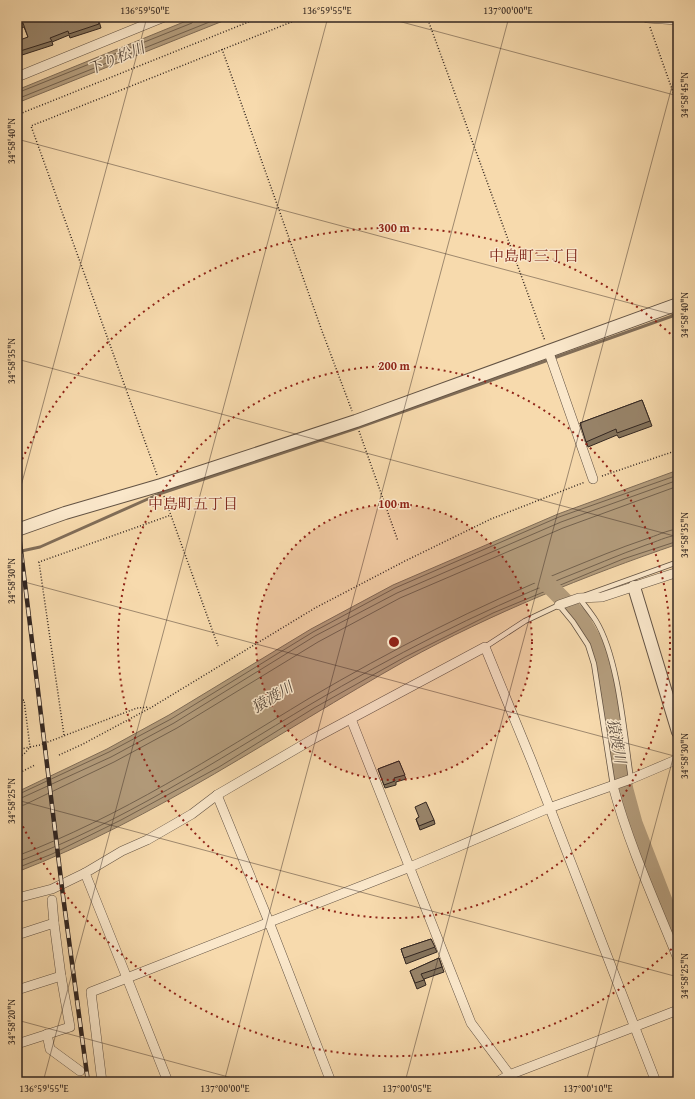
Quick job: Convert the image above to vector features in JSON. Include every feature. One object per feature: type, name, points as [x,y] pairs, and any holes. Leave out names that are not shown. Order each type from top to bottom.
[{"type":"street","points":[[17,77],[164,17]]},
{"type":"street","points":[[647,18],[678,20]]},
{"type":"street","points":[[17,530],[64,513],[161,485],[356,420],[678,304]]},
{"type":"street","points":[[549,351],[593,479]]},
{"type":"street","points":[[559,605],[579,598],[602,597],[678,572]]},
{"type":"street","points":[[634,586],[678,732]]},
{"type":"street","points":[[17,898],[52,889],[85,873],[122,851],[147,840],[192,814],[217,795],[313,739],[485,647],[656,1082]]},
{"type":"street","points":[[351,719],[471,1023],[512,1078]]},
{"type":"street","points":[[102,1082],[91,992],[410,867],[549,808],[613,786],[678,759]]},
{"type":"street","points":[[613,786],[619,809],[649,890],[678,959]]},
{"type":"street","points":[[217,795],[269,922],[331,1082]]},
{"type":"street","points":[[85,873],[168,1082]]},
{"type":"street","points":[[17,1044],[70,1027],[61,976],[52,900]]},
{"type":"street","points":[[17,935],[54,923]]},
{"type":"street","points":[[17,990],[61,976]]},
{"type":"street","points":[[497,1082],[512,1078],[678,1010]]},
{"type":"street","points":[[47,1034],[50,1049],[80,1071]]},
{"type":"lane","points":[[631,779],[615,672],[597,622],[579,598],[678,562]]},
{"type":"lane","points":[[485,647],[525,621],[559,605],[573,622],[588,645],[594,664],[613,786]]},
{"type":"path","points":[[17,115],[261,17]]},
{"type":"path","points":[[161,485],[31,126],[304,17]]},
{"type":"path","points":[[427,17],[549,351]]},
{"type":"path","points":[[647,18],[678,106]]},
{"type":"path","points":[[222,49],[322,331],[356,420]]},
{"type":"path","points":[[360,434],[398,541]]},
{"type":"path","points":[[59,755],[83,744],[152,707],[315,608],[405,560],[492,519],[593,479],[678,450]]},
{"type":"path","points":[[165,498],[218,646]]},
{"type":"path","points":[[64,735],[39,562],[171,515]]},
{"type":"path","points":[[17,701],[24,700],[30,747],[17,759]]},
{"type":"path","points":[[17,750],[30,747],[137,708],[152,707]]},
{"type":"path","points":[[17,774],[35,765]]},
{"type":"water","name":"下り松川","points":[[196,17],[233,17],[17,103],[17,90]]},
{"type":"water","points":[[678,470],[678,544],[539,596],[471,627],[405,661],[167,801],[68,851],[17,872],[17,792],[107,749],[169,715],[311,629],[393,585],[558,514]]},
{"type":"building","points":[[17,17],[97,17],[99,24],[69,34],[68,31],[50,38],[52,41],[17,52],[17,41],[28,37],[23,23],[17,25]]},
{"type":"building","points":[[642,400],[650,421],[617,433],[616,429],[586,442],[580,423]]},
{"type":"building","points":[[399,761],[405,775],[394,778],[395,781],[384,785],[378,769]]},
{"type":"building","points":[[426,802],[434,820],[419,826],[416,819],[419,817],[415,807]]},
{"type":"building","points":[[431,939],[435,947],[404,958],[401,949]]},
{"type":"building","points":[[439,958],[442,967],[421,974],[424,980],[415,983],[410,971]]},
{"type":"waterway","points":[[17,552],[40,547],[159,494],[354,429],[678,314]]},
{"type":"waterway","name":"猿渡川","points":[[539,575],[580,617],[594,642],[606,671],[615,740],[625,790],[634,823],[678,937]]},
{"type":"railway","points":[[17,518],[63,896],[88,1082]]},
{"type":"district","name":"中島町三丁目","points":[[534,255]]},
{"type":"district","name":"中島町五丁目","points":[[193,503]]}]
